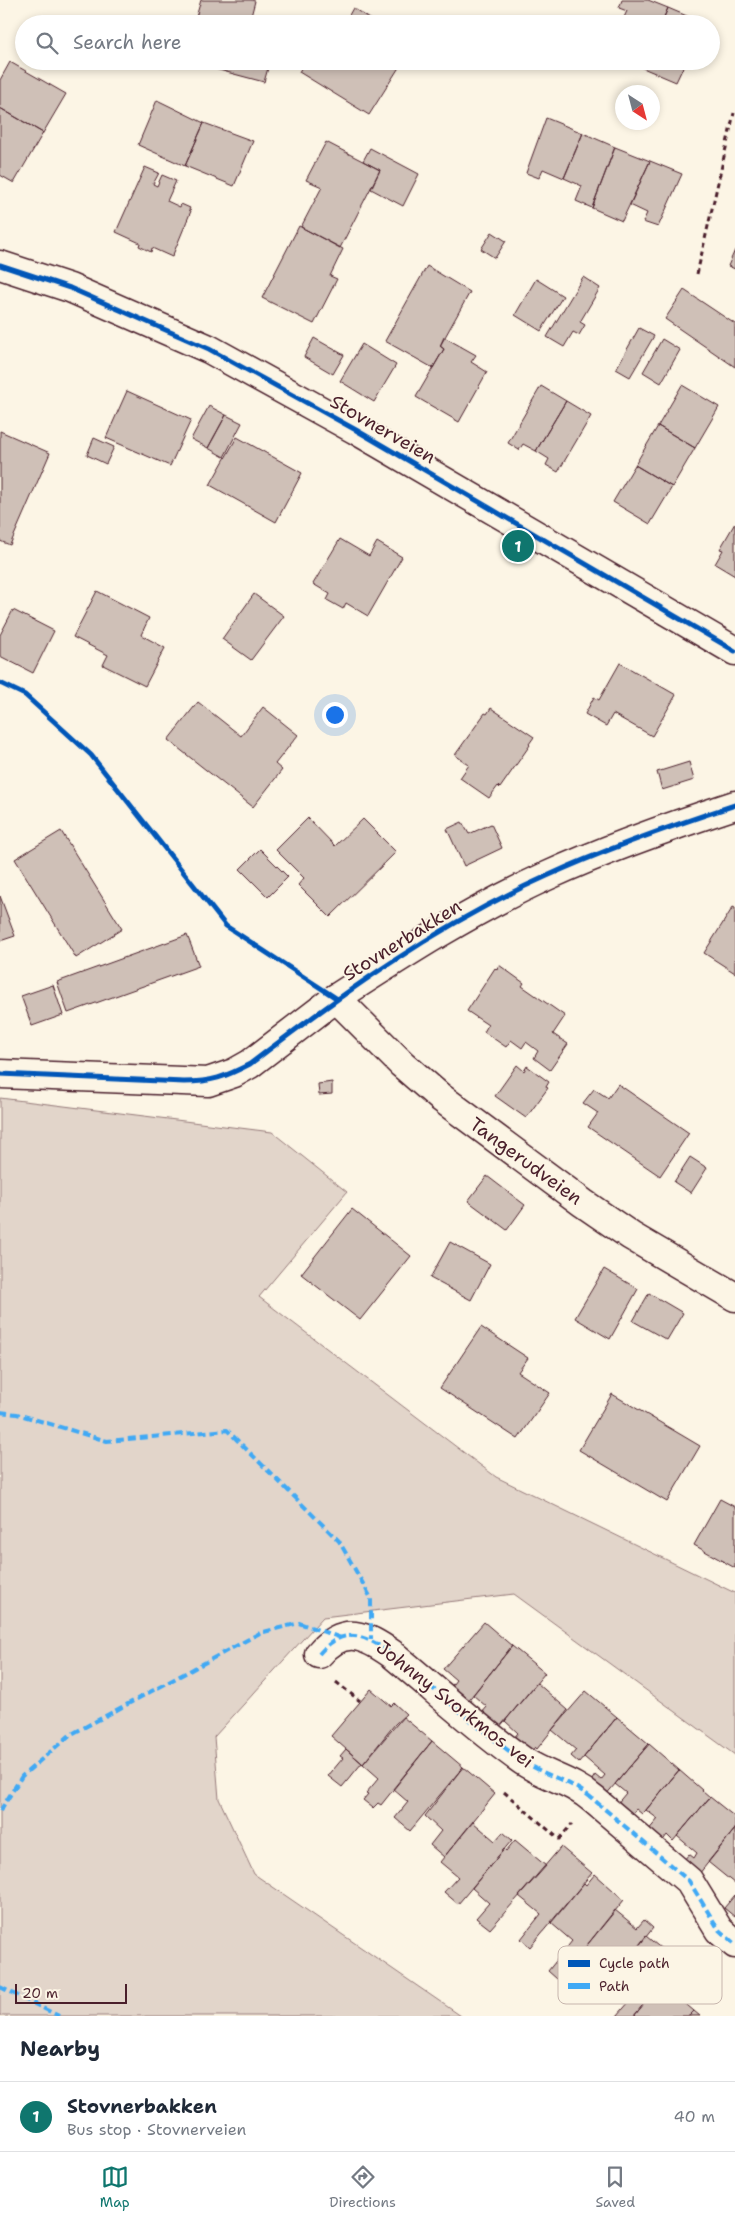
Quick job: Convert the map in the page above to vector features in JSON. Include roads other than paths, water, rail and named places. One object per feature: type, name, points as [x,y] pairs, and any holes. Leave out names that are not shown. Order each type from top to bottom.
[{"type":"street","name":"Stovnerveien","points":[[0,265],[70,288],[209,349],[356,430],[735,651]]},
{"type":"street","name":"Stovnerbakken","points":[[0,1074],[208,1082],[234,1073],[250,1064],[336,998],[452,925],[546,876],[647,834],[735,805]]},
{"type":"street","name":"Tangerudveien","points":[[336,998],[402,1064],[440,1097],[583,1203],[631,1236],[735,1297]]},
{"type":"street","name":"Johnny Svorkmos vei","points":[[320,1654],[332,1642],[341,1638],[357,1636],[371,1639],[510,1751],[543,1772],[581,1789],[689,1881],[719,1930],[735,1944]]},
{"type":"place","name":"Stovnerbakken","points":[[518,546]]}]
